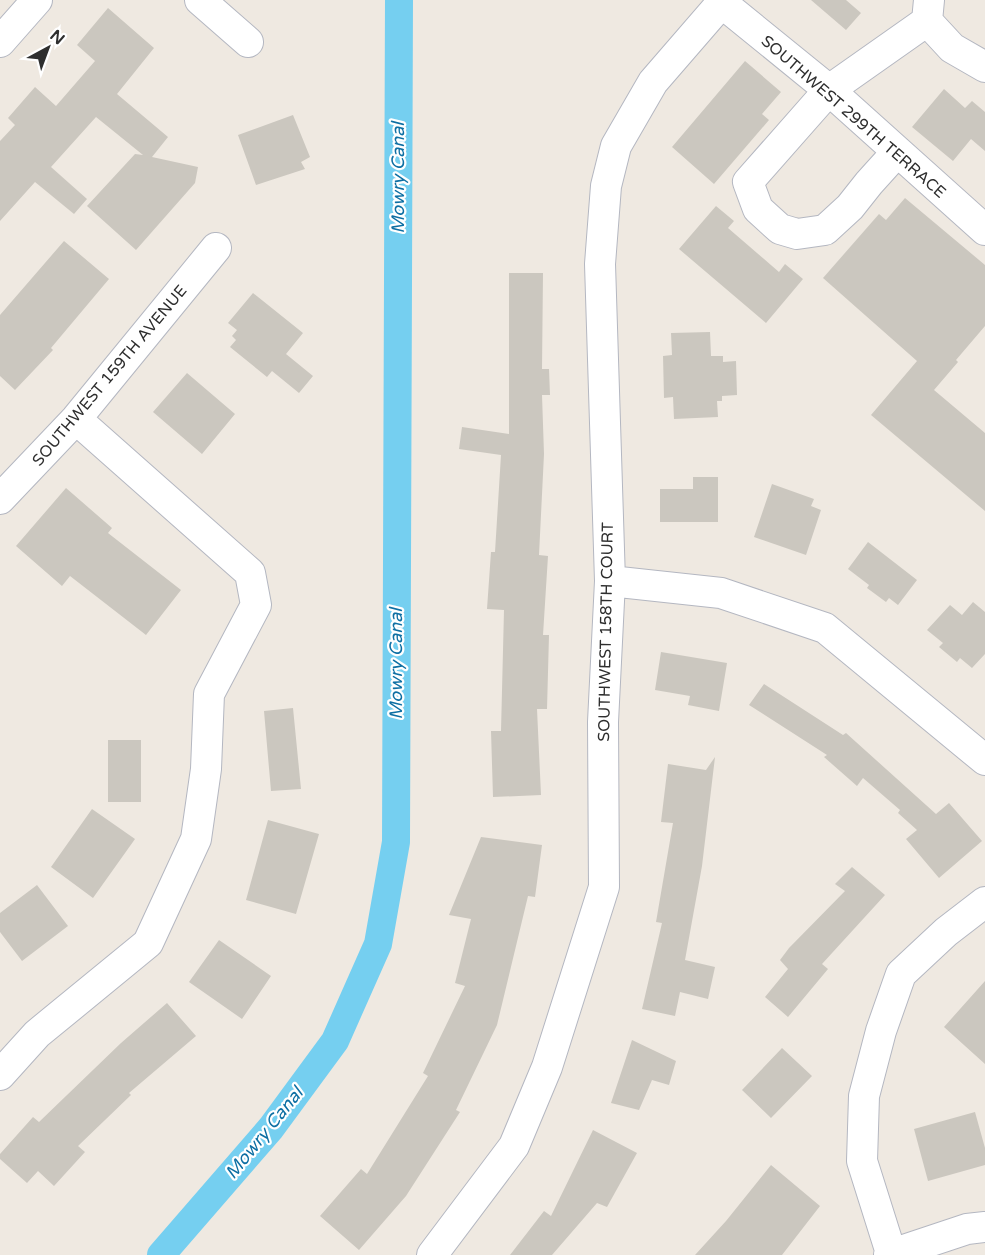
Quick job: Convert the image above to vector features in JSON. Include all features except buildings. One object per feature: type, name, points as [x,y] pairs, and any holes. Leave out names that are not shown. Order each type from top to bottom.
[{"type":"street","points":[[0,42],[37,0]]},
{"type":"street","points":[[200,0],[248,42]]},
{"type":"street","name":"SOUTHWEST 299TH TERRACE","points":[[723,1],[760,37],[828,90],[985,230]]},
{"type":"street","name":"SOUTHWEST 158TH COURT","points":[[432,1255],[514,1146],[547,1068],[604,887],[603,722],[610,581],[600,264],[606,186],[615,146],[653,82],[723,1]]},
{"type":"street","points":[[897,152],[868,183],[850,207],[825,230],[796,234],[780,229],[758,209],[748,182],[828,90],[928,10],[952,48],[985,67]]},
{"type":"street","name":"SOUTHWEST 159TH AVENUE","points":[[0,499],[76,418],[216,248]]},
{"type":"street","points":[[0,1076],[37,1034],[148,943],[196,839],[206,769],[209,693],[256,605],[250,573],[76,418]]},
{"type":"street","points":[[610,581],[721,593],[825,628],[985,760]]},
{"type":"street","points":[[985,902],[946,932],[901,974],[878,1042],[864,1096],[862,1161],[890,1254],[967,1229],[985,1227]]},
{"type":"waterway","name":"Mowry Canal","points":[[161,1255],[271,1128],[335,1041],[378,944],[396,842],[399,0]]}]
